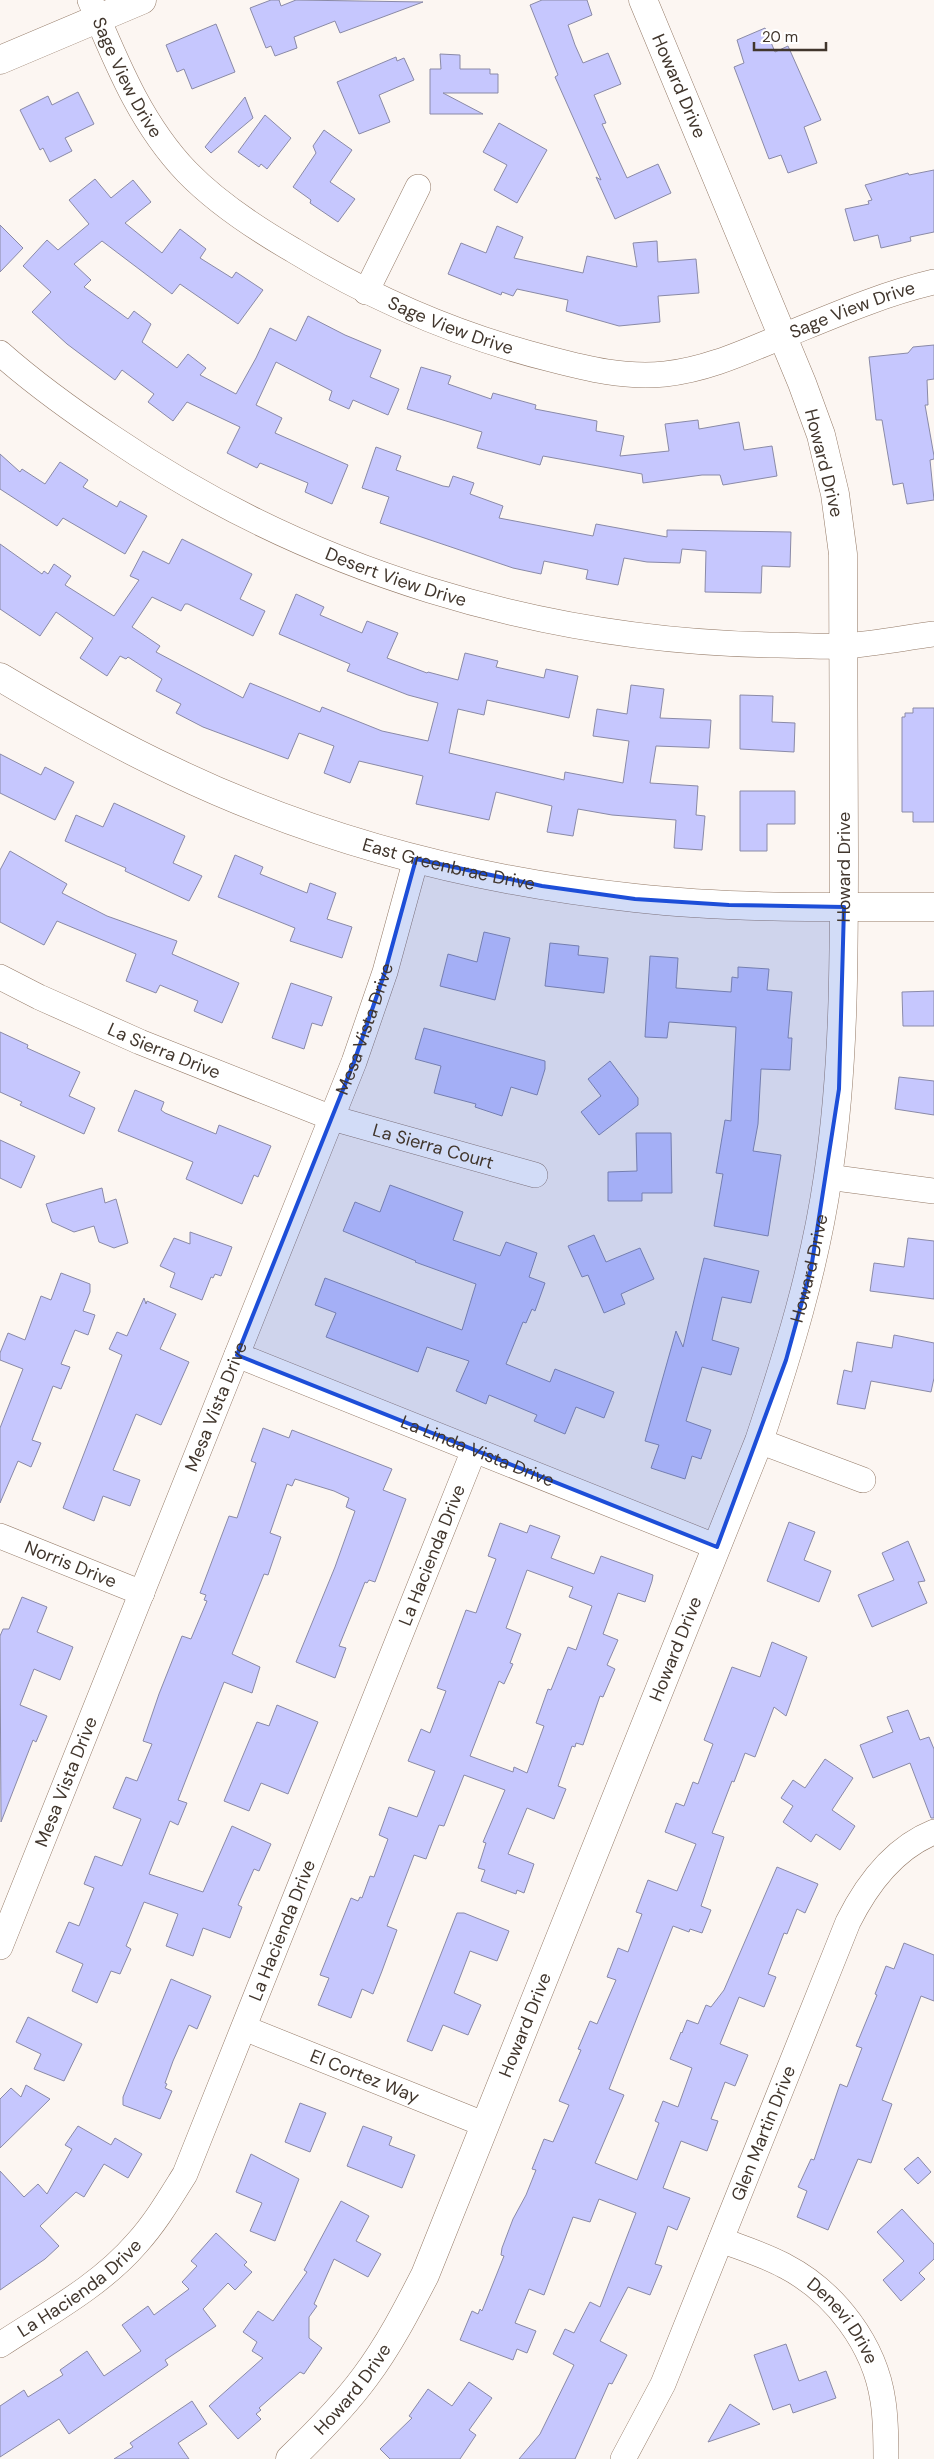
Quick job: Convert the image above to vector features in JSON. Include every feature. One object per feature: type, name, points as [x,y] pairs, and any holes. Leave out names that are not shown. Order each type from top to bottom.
[{"type":"street","points":[[0,60],[93,9],[142,0]]},
{"type":"street","name":"Howard Drive","points":[[290,2459],[327,2423],[365,2377],[398,2328],[426,2275],[759,1441],[786,1360],[808,1278],[828,1177],[839,1089],[844,992],[843,554],[835,494],[820,435],[783,336],[643,0]]},
{"type":"street","name":"Sage View Drive","points":[[93,9],[129,92],[156,134],[187,172],[218,200],[266,234],[366,292],[437,323],[515,350],[589,369],[627,375],[665,374],[703,367],[851,308],[934,282]]},
{"type":"street","points":[[366,292],[418,187]]},
{"type":"street","name":"Desert View Drive","points":[[0,353],[76,413],[145,460],[215,501],[290,538],[370,570],[430,591],[501,611],[579,627],[653,638],[737,644],[844,646],[934,634]]},
{"type":"street","name":"East Greenbrae Drive","points":[[0,677],[87,729],[175,772],[259,808],[348,839],[416,858],[542,886],[635,899],[729,906],[934,907]]},
{"type":"street","name":"Mesa Vista Drive","points":[[0,1947],[354,1062],[385,972],[416,858]]},
{"type":"street","name":"La Sierra Drive","points":[[0,977],[39,997],[140,1042],[332,1118]]},
{"type":"street","name":"La Sierra Court","points":[[332,1118],[535,1175]]},
{"type":"street","points":[[828,1177],[934,1191]]},
{"type":"street","name":"La Linda Vista Drive","points":[[237,1356],[717,1547]]},
{"type":"street","points":[[759,1441],[863,1480]]},
{"type":"street","name":"La Hacienda Drive","points":[[0,2345],[106,2273],[137,2244],[163,2211],[184,2174],[474,1450]]},
{"type":"street","name":"Norris Drive","points":[[0,1536],[142,1593]]},
{"type":"street","name":"Glen Martin Drive","points":[[623,2459],[663,2384],[848,1922],[860,1897],[879,1872],[902,1851],[934,1832]]},
{"type":"street","name":"El Cortez Way","points":[[244,2028],[486,2125]]},
{"type":"street","name":"Denevi Drive","points":[[721,2240],[785,2266],[814,2285],[839,2308],[860,2337],[875,2369],[883,2400],[886,2459]]},
{"type":"highlighted area","points":[[416,859],[542,886],[635,899],[729,905],[844,907],[839,1089],[811,1269],[786,1360],[717,1547],[237,1355],[354,1062],[385,972]]},
{"type":"building","points":[[271,0],[279,0],[281,6],[296,0],[423,2],[340,33],[335,21],[294,37],[297,48],[275,56],[271,46],[266,48],[250,8]]},
{"type":"building","points":[[542,0],[587,0],[592,15],[568,25],[575,45],[583,63],[608,53],[621,84],[594,95],[606,123],[602,124],[627,178],[658,164],[671,193],[615,219],[596,177],[601,180],[555,77],[558,75],[530,5]]},
{"type":"building","points":[[216,24],[235,72],[192,89],[184,69],[177,72],[166,45]]},
{"type":"building","points":[[765,28],[775,52],[788,46],[821,120],[804,127],[817,163],[788,173],[781,155],[769,159],[734,67],[744,63],[737,40]]},
{"type":"building","points":[[440,54],[460,55],[460,69],[490,69],[490,74],[498,74],[498,93],[443,93],[483,114],[430,114],[430,69],[441,69]]},
{"type":"building","points":[[396,57],[397,61],[404,58],[414,80],[379,95],[390,122],[359,134],[337,82]]},
{"type":"building","points":[[78,92],[94,124],[65,138],[72,151],[50,162],[43,148],[40,150],[20,110],[48,96],[52,105]]},
{"type":"building","points":[[245,97],[253,118],[211,153],[205,147]]},
{"type":"building","points":[[265,115],[291,138],[267,169],[261,164],[259,167],[238,152]]},
{"type":"building","points":[[499,123],[547,150],[517,203],[494,190],[507,165],[483,152]]},
{"type":"building","points":[[324,130],[352,150],[330,182],[355,199],[338,222],[310,203],[311,200],[293,187],[316,153],[313,146]]},
{"type":"building","points":[[934,170],[934,232],[910,237],[911,241],[881,248],[878,235],[854,241],[845,209],[869,204],[868,201],[872,200],[865,185],[908,173],[909,175]]},
{"type":"building","points":[[95,179],[111,198],[133,180],[151,202],[125,223],[162,253],[180,229],[206,249],[200,258],[232,278],[236,272],[263,290],[238,324],[180,284],[172,294],[102,241],[74,264],[91,280],[84,287],[128,319],[134,311],[151,324],[142,342],[177,368],[188,354],[206,368],[200,375],[236,394],[270,328],[296,341],[308,316],[345,335],[381,350],[370,377],[399,389],[388,415],[353,400],[349,409],[329,400],[332,391],[276,362],[256,405],[282,418],[275,433],[348,465],[332,504],[305,492],[308,483],[260,463],[257,468],[227,453],[240,427],[187,402],[173,421],[148,402],[154,394],[122,370],[115,380],[67,344],[32,312],[51,292],[23,266],[47,240],[58,250],[89,224],[69,200]]},
{"type":"building","points":[[0,225],[23,248],[0,272]]},
{"type":"building","points":[[497,226],[523,237],[514,258],[583,273],[587,256],[637,267],[633,243],[657,241],[658,262],[696,259],[699,293],[658,296],[660,322],[619,326],[566,311],[568,300],[517,289],[513,296],[502,292],[501,295],[448,274],[461,243],[486,253]]},
{"type":"building","points":[[934,345],[934,379],[927,380],[928,405],[925,405],[934,456],[934,459],[930,460],[934,500],[907,504],[903,483],[893,485],[882,420],[876,420],[869,357],[908,353],[913,347]]},
{"type":"building","points":[[421,367],[451,376],[448,384],[491,399],[493,393],[536,405],[535,409],[597,421],[596,431],[624,436],[620,456],[669,451],[665,424],[698,420],[699,429],[739,422],[744,450],[772,446],[777,476],[723,485],[720,475],[702,475],[643,483],[642,474],[543,456],[540,465],[477,448],[482,432],[407,409]]},
{"type":"building","points":[[376,447],[401,456],[396,470],[449,487],[453,476],[474,483],[470,494],[503,506],[499,518],[593,536],[596,524],[667,537],[667,530],[791,532],[790,567],[762,566],[761,593],[705,592],[706,551],[682,549],[680,563],[647,562],[624,558],[618,585],[586,579],[588,570],[544,561],[541,574],[513,568],[380,523],[389,497],[362,488]]},
{"type":"building","points":[[0,454],[20,472],[22,469],[45,484],[60,462],[88,480],[83,487],[117,507],[120,501],[147,516],[125,554],[63,518],[57,526],[0,489]]},
{"type":"building","points":[[182,539],[252,574],[240,599],[265,611],[253,636],[188,604],[185,604],[181,611],[152,597],[132,627],[160,646],[156,652],[243,698],[250,683],[320,712],[322,707],[382,731],[428,741],[438,703],[408,695],[347,671],[350,664],[279,634],[296,594],[324,607],[320,615],[362,633],[367,621],[398,633],[387,658],[427,673],[458,680],[465,653],[498,661],[496,667],[544,678],[546,669],[578,676],[569,718],[487,700],[484,715],[458,709],[449,753],[564,780],[565,772],[623,783],[629,741],[593,736],[597,709],[627,714],[631,685],[664,689],[660,718],[711,720],[709,748],[656,746],[650,783],[698,786],[696,815],[705,816],[702,850],[674,848],[676,820],[612,815],[578,809],[573,836],[547,832],[552,806],[496,792],[489,820],[416,804],[423,776],[359,761],[350,783],[324,773],[334,746],[299,733],[288,759],[203,727],[176,713],[181,704],[156,691],[162,679],[128,657],[126,659],[120,656],[107,676],[80,658],[93,638],[56,612],[40,636],[0,609],[0,544],[42,574],[44,571],[48,574],[54,564],[71,576],[65,585],[114,616],[139,580],[130,576],[143,551],[169,564]]},
{"type":"building","points":[[740,695],[773,696],[772,722],[795,723],[794,752],[740,749]]},
{"type":"building","points":[[913,708],[934,708],[934,822],[913,822],[913,812],[902,812],[902,717],[905,717],[905,713],[913,713]]},
{"type":"building","points":[[0,754],[41,775],[45,767],[74,782],[55,820],[0,793]]},
{"type":"building","points":[[740,791],[795,791],[795,824],[767,824],[767,851],[740,851]]},
{"type":"building","points":[[114,803],[185,836],[173,863],[202,876],[189,901],[125,871],[126,868],[65,841],[76,815],[103,827]]},
{"type":"building","points":[[10,851],[67,884],[62,893],[107,916],[177,941],[172,954],[239,983],[222,1023],[194,1011],[198,1001],[160,985],[156,993],[126,981],[136,954],[57,921],[44,945],[0,922],[0,870]]},
{"type":"building","points":[[235,855],[263,867],[260,874],[307,893],[310,883],[336,893],[327,919],[352,927],[342,958],[290,941],[295,928],[218,897]]},
{"type":"building","points":[[484,932],[510,938],[495,1000],[440,986],[448,954],[477,962]]},
{"type":"building","points":[[550,943],[579,946],[578,955],[608,958],[604,993],[545,986]]},
{"type":"building","points":[[650,956],[678,958],[676,988],[731,992],[732,977],[738,978],[738,967],[769,969],[767,990],[792,992],[788,1038],[792,1038],[790,1070],[761,1069],[758,1124],[753,1151],[781,1155],[768,1236],[714,1226],[723,1174],[716,1173],[725,1120],[731,1121],[736,1027],[669,1022],[667,1038],[645,1037]]},
{"type":"building","points":[[291,983],[332,997],[322,1026],[312,1023],[304,1049],[272,1038]]},
{"type":"building","points":[[934,991],[934,1026],[903,1026],[902,992]]},
{"type":"building","points":[[424,1028],[545,1061],[545,1069],[537,1095],[511,1087],[502,1116],[475,1107],[476,1104],[434,1093],[441,1066],[415,1059]]},
{"type":"building","points":[[0,1032],[28,1045],[27,1048],[80,1072],[69,1096],[95,1108],[84,1134],[20,1105],[22,1102],[0,1092]]},
{"type":"building","points":[[610,1061],[638,1098],[638,1105],[599,1135],[581,1112],[601,1096],[588,1079]]},
{"type":"building","points":[[899,1077],[934,1081],[934,1115],[895,1109]]},
{"type":"building","points":[[135,1090],[164,1102],[161,1110],[165,1113],[216,1134],[219,1125],[271,1146],[258,1177],[254,1175],[242,1204],[186,1179],[193,1162],[118,1131]]},
{"type":"building","points":[[636,1133],[671,1133],[672,1193],[642,1193],[642,1201],[608,1201],[608,1172],[637,1171]]},
{"type":"building","points":[[0,1140],[35,1156],[21,1188],[0,1178]]},
{"type":"building","points":[[390,1185],[463,1212],[453,1240],[500,1256],[506,1242],[537,1253],[529,1277],[545,1283],[535,1311],[532,1309],[526,1323],[523,1322],[506,1364],[550,1382],[555,1369],[614,1392],[604,1418],[576,1407],[565,1434],[534,1421],[537,1415],[489,1395],[486,1404],[456,1391],[469,1361],[427,1347],[418,1372],[326,1337],[336,1313],[315,1305],[325,1278],[462,1330],[476,1284],[415,1262],[343,1231],[355,1202],[380,1212]]},
{"type":"building","points":[[102,1188],[105,1203],[116,1199],[128,1243],[114,1248],[99,1242],[94,1226],[74,1232],[52,1222],[46,1204]]},
{"type":"building","points":[[190,1232],[232,1247],[221,1276],[215,1274],[213,1278],[211,1277],[202,1300],[170,1287],[175,1273],[160,1266],[174,1238],[190,1244]]},
{"type":"building","points":[[594,1235],[606,1262],[640,1248],[654,1279],[621,1294],[625,1304],[604,1313],[588,1275],[582,1277],[568,1246]]},
{"type":"building","points":[[908,1238],[934,1241],[934,1299],[870,1291],[874,1263],[904,1267]]},
{"type":"building","points":[[704,1258],[759,1271],[751,1303],[722,1297],[712,1340],[739,1348],[731,1375],[702,1367],[686,1421],[711,1430],[701,1459],[692,1456],[685,1479],[651,1468],[659,1445],[645,1441],[676,1331],[683,1347]]},
{"type":"building","points":[[61,1273],[90,1284],[90,1292],[83,1311],[95,1315],[88,1335],[75,1330],[61,1364],[70,1367],[61,1389],[53,1386],[32,1440],[41,1443],[31,1467],[18,1461],[0,1503],[0,1428],[23,1369],[0,1360],[0,1353],[8,1333],[25,1340],[41,1296],[51,1300]]},
{"type":"building","points":[[144,1298],[146,1304],[147,1301],[176,1314],[160,1349],[189,1362],[161,1425],[136,1414],[113,1470],[140,1480],[130,1506],[103,1496],[94,1521],[63,1508],[122,1355],[109,1349],[117,1332],[127,1336]]},
{"type":"building","points":[[894,1335],[934,1343],[934,1378],[931,1392],[871,1381],[865,1409],[837,1404],[844,1370],[852,1372],[857,1342],[892,1348]]},
{"type":"building","points":[[263,1428],[289,1438],[292,1430],[392,1469],[383,1490],[406,1499],[375,1582],[369,1580],[367,1583],[365,1582],[339,1646],[346,1648],[335,1678],[296,1662],[335,1567],[355,1511],[346,1507],[349,1498],[334,1491],[295,1479],[292,1486],[287,1484],[270,1533],[281,1537],[268,1575],[264,1574],[232,1654],[260,1667],[252,1693],[224,1682],[178,1800],[187,1803],[178,1825],[170,1821],[149,1874],[203,1892],[232,1826],[271,1844],[259,1871],[254,1869],[238,1905],[242,1907],[230,1938],[203,1928],[193,1956],[166,1946],[178,1914],[144,1902],[126,1946],[131,1949],[120,1974],[111,1971],[97,2003],[72,1991],[83,1964],[56,1952],[69,1922],[79,1926],[94,1888],[84,1884],[95,1856],[122,1866],[141,1819],[113,1808],[126,1777],[137,1781],[152,1744],[143,1741],[159,1694],[182,1636],[191,1639],[207,1601],[204,1600],[206,1595],[200,1593],[229,1516],[237,1518],[256,1463],[251,1461]]},
{"type":"building","points":[[789,1522],[815,1532],[804,1560],[831,1571],[819,1602],[767,1581]]},
{"type":"building","points":[[500,1523],[527,1533],[530,1525],[560,1536],[551,1558],[594,1574],[601,1556],[653,1575],[645,1602],[618,1593],[603,1634],[618,1640],[607,1665],[615,1669],[603,1697],[600,1696],[583,1745],[576,1743],[575,1747],[572,1746],[558,1786],[566,1789],[554,1819],[527,1808],[508,1854],[534,1864],[524,1893],[517,1890],[516,1894],[481,1881],[485,1870],[478,1868],[486,1843],[483,1842],[505,1790],[464,1775],[444,1826],[439,1825],[426,1859],[414,1855],[387,1926],[397,1930],[382,1971],[373,1994],[362,1989],[351,2018],[318,2005],[329,1978],[320,1975],[351,1898],[358,1901],[360,1897],[362,1898],[370,1876],[374,1877],[388,1839],[379,1835],[389,1807],[417,1817],[435,1771],[408,1761],[421,1729],[430,1733],[446,1691],[437,1688],[466,1610],[476,1613],[496,1559],[488,1556]],"holes":[[[527,1570],[573,1587],[569,1597],[592,1606],[576,1650],[568,1647],[551,1690],[548,1689],[536,1723],[544,1726],[527,1773],[514,1767],[513,1772],[470,1756],[499,1681],[504,1684],[513,1664],[510,1663],[521,1634],[506,1628]]]},
{"type":"building","points":[[908,1541],[925,1581],[918,1582],[927,1603],[872,1627],[858,1595],[894,1580],[882,1553]]},
{"type":"building","points":[[22,1597],[47,1607],[37,1632],[73,1647],[60,1680],[34,1669],[20,1705],[47,1716],[36,1742],[33,1740],[1,1822],[0,1636],[3,1629],[9,1629]]},
{"type":"building","points":[[772,1642],[807,1657],[786,1716],[774,1707],[755,1757],[745,1753],[734,1782],[732,1781],[712,1833],[724,1837],[701,1906],[711,1910],[702,1933],[690,1929],[689,1932],[673,1926],[609,2089],[624,2095],[595,2163],[637,2180],[659,2123],[655,2121],[663,2101],[678,2107],[692,2068],[670,2059],[681,2032],[687,2020],[698,2024],[706,2005],[711,2007],[724,1990],[777,1867],[818,1884],[805,1913],[797,1909],[787,1934],[784,1933],[768,1974],[776,1977],[764,2007],[739,1997],[720,2044],[748,2055],[735,2086],[725,2082],[711,2119],[718,2121],[707,2151],[681,2141],[663,2188],[690,2198],[677,2230],[668,2226],[655,2264],[662,2266],[650,2295],[628,2287],[600,2341],[627,2355],[612,2384],[609,2383],[575,2459],[519,2459],[540,2434],[574,2365],[553,2354],[565,2329],[574,2333],[590,2302],[600,2307],[636,2213],[599,2199],[590,2222],[573,2217],[544,2295],[529,2289],[515,2323],[536,2331],[527,2353],[517,2349],[513,2360],[460,2340],[472,2311],[478,2314],[480,2309],[482,2311],[504,2256],[501,2255],[502,2248],[513,2219],[526,2195],[536,2170],[532,2169],[544,2139],[553,2142],[569,2105],[559,2101],[581,2050],[578,2049],[590,2021],[597,2024],[616,1980],[607,1977],[618,1948],[628,1952],[642,1914],[636,1912],[648,1880],[677,1891],[696,1844],[665,1832],[676,1803],[684,1806],[693,1782],[698,1784],[713,1744],[704,1740],[732,1667],[760,1677]]},
{"type":"building","points":[[277,1705],[318,1722],[288,1794],[261,1783],[249,1811],[224,1801],[257,1722],[269,1726]]},
{"type":"building","points":[[908,1710],[920,1740],[929,1737],[934,1749],[934,1818],[931,1818],[910,1763],[873,1778],[860,1745],[893,1732],[887,1717]]},
{"type":"building","points":[[825,1759],[853,1778],[832,1810],[855,1826],[840,1850],[816,1834],[811,1842],[783,1822],[793,1806],[781,1798],[793,1780],[805,1788]]},
{"type":"building","points":[[457,1913],[464,1913],[509,1931],[497,1961],[470,1951],[454,1993],[481,2005],[468,2035],[443,2025],[432,2051],[407,2041]]},
{"type":"building","points":[[904,1943],[934,1955],[934,2001],[921,1996],[882,2100],[892,2104],[871,2163],[858,2159],[828,2230],[797,2217],[807,2191],[798,2187],[811,2159],[814,2160],[840,2084],[847,2087],[862,2048],[856,2046],[877,1995],[875,1994],[886,1966],[894,1969]]},
{"type":"building","points":[[171,1979],[211,1996],[197,2029],[189,2025],[173,2061],[165,2083],[167,2084],[165,2088],[172,2091],[160,2119],[123,2105],[123,2097]]},
{"type":"building","points":[[28,2017],[82,2044],[64,2081],[34,2069],[41,2054],[16,2042]]},
{"type":"building","points":[[26,2085],[50,2099],[0,2148],[0,2099],[11,2088],[21,2097]]},
{"type":"building","points":[[300,2103],[326,2113],[310,2152],[285,2142]]},
{"type":"building","points":[[78,2126],[111,2145],[115,2138],[142,2154],[128,2178],[104,2164],[84,2197],[76,2192],[40,2226],[59,2246],[45,2259],[0,2290],[0,2171],[24,2197],[38,2184],[47,2194],[72,2149],[65,2145]]},
{"type":"building","points":[[363,2126],[392,2137],[389,2145],[415,2155],[402,2188],[347,2166]]},
{"type":"building","points":[[251,2154],[299,2179],[275,2241],[250,2231],[262,2203],[236,2192]]},
{"type":"building","points":[[918,2157],[931,2172],[918,2184],[904,2169]]},
{"type":"building","points":[[341,2201],[369,2216],[356,2241],[381,2254],[368,2277],[334,2259],[314,2304],[317,2306],[309,2317],[309,2338],[322,2348],[304,2374],[300,2372],[259,2408],[261,2410],[256,2414],[261,2419],[238,2439],[209,2406],[263,2358],[252,2351],[257,2342],[243,2332],[258,2311],[273,2321],[307,2272],[304,2270]]},
{"type":"building","points":[[902,2209],[934,2244],[934,2259],[919,2273],[925,2279],[901,2301],[883,2280],[904,2261],[877,2232]]},
{"type":"building","points":[[216,2233],[247,2262],[244,2265],[252,2272],[235,2290],[228,2283],[203,2309],[216,2326],[165,2360],[168,2365],[69,2434],[59,2419],[0,2457],[0,2406],[24,2390],[28,2397],[63,2375],[60,2370],[87,2351],[104,2376],[141,2351],[122,2325],[148,2306],[154,2315],[189,2289],[182,2282],[197,2266],[191,2261]]},
{"type":"building","points":[[786,2344],[799,2381],[826,2371],[836,2398],[793,2413],[790,2404],[773,2410],[754,2355]]},
{"type":"building","points":[[469,2382],[492,2398],[469,2430],[476,2435],[460,2459],[390,2459],[380,2449],[412,2418],[409,2416],[428,2389],[452,2406]]},
{"type":"building","points":[[192,2401],[207,2424],[178,2443],[189,2459],[114,2459],[133,2447],[130,2443]]},
{"type":"building","points":[[730,2404],[760,2424],[708,2442]]}]
